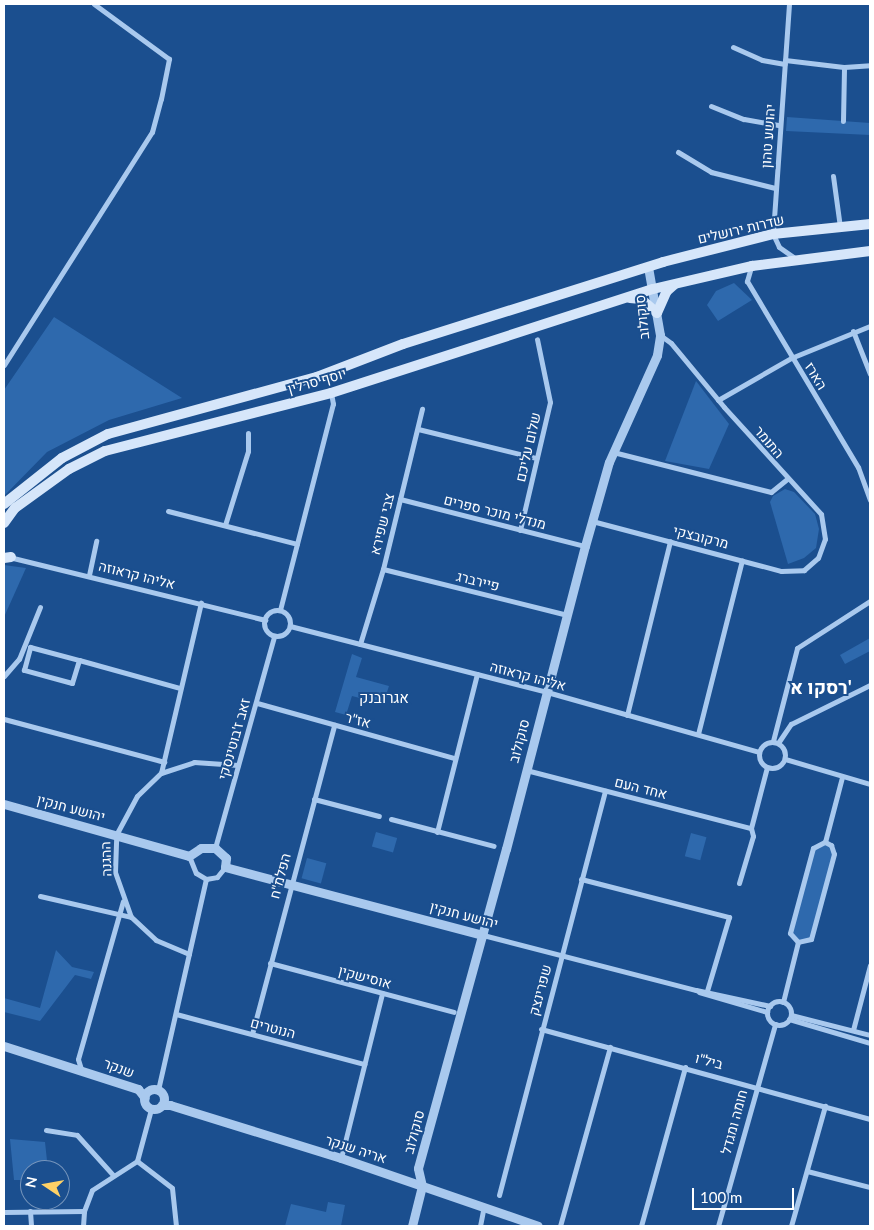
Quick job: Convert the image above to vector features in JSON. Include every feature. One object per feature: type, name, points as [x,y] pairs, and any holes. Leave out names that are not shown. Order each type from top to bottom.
[{"type":"main road","name":"שדרות ירושלים","points":[[648,268],[773,234],[870,224]]},
{"type":"main road","points":[[654,289],[752,266],[870,251]]},
{"type":"main road","name":"יוסף סרלין","points":[[4,504],[62,458],[108,434],[317,377],[403,344],[648,268]]},
{"type":"main road","points":[[624,298],[642,299],[657,313],[667,290],[676,284]]},
{"type":"main road","name":"יוסף סרלין","points":[[4,523],[16,508],[69,469],[105,451],[331,393],[654,289]]},
{"type":"main road","points":[[317,377],[331,393]]},
{"type":"street","points":[[4,366],[152,132],[161,99],[169,59],[94,4]]},
{"type":"street","name":"יהושע טהון","points":[[773,234],[779,125],[789,4]]},
{"type":"street","points":[[733,47],[762,60],[844,67],[870,65]]},
{"type":"street","points":[[843,121],[844,67]]},
{"type":"street","points":[[711,106],[744,119],[779,125]]},
{"type":"street","points":[[678,152],[711,172],[775,188]]},
{"type":"street","points":[[833,176],[840,227]]},
{"type":"street","points":[[773,234],[779,247],[796,259]]},
{"type":"street","name":"הארז","points":[[752,266],[747,273],[747,281],[791,358],[858,467],[870,500]]},
{"type":"street","name":"סוקולוב","points":[[412,1226],[422,1186],[418,1168],[483,935],[584,546],[613,452],[640,397],[657,355],[660,335],[654,289],[648,268]]},
{"type":"street","points":[[718,400],[791,358],[853,331],[870,326]]},
{"type":"street","points":[[853,331],[870,374]]},
{"type":"street","name":"התומר","points":[[660,335],[672,343],[786,479],[821,514],[825,540],[818,558],[804,570]]},
{"type":"street","name":"שלום עליכם","points":[[520,530],[550,402],[537,339]]},
{"type":"street","points":[[333,404],[349,387]]},
{"type":"street","points":[[280,610],[333,404],[331,393]]},
{"type":"street","name":"צבי שפירא","points":[[360,644],[383,569],[422,409]]},
{"type":"street","points":[[418,429],[536,458]]},
{"type":"street","points":[[225,525],[248,451],[248,433]]},
{"type":"street","points":[[613,452],[771,492],[786,479]]},
{"type":"street","name":"מנדלי מוכר ספרים","points":[[400,499],[584,546]]},
{"type":"street","points":[[168,511],[297,544]]},
{"type":"street","name":"מרקובצקי","points":[[592,521],[781,571],[804,570]]},
{"type":"street","points":[[89,575],[96,541]]},
{"type":"street","points":[[627,715],[670,541]]},
{"type":"street","name":"אליהו קראוזה","points":[[6,557],[89,575],[265,620]]},
{"type":"street","points":[[698,734],[742,560]]},
{"type":"street","name":"פיירברג","points":[[383,569],[567,615]]},
{"type":"street","points":[[775,742],[778,719],[797,648],[870,601]]},
{"type":"street","points":[[161,773],[201,603]]},
{"type":"street","points":[[4,676],[19,659],[40,607]]},
{"type":"street","points":[[280,610],[287,615],[290,626],[282,635],[274,636],[265,628],[265,620],[272,611],[280,610]]},
{"type":"street","name":"אליהו קראוזה","points":[[290,626],[547,692],[759,752]]},
{"type":"street","name":"זאב ז'בוטינסקי","points":[[216,848],[238,765],[257,704],[274,636]]},
{"type":"street","points":[[79,660],[72,683],[24,670],[30,647],[79,660],[180,688]]},
{"type":"street","points":[[437,832],[454,758],[477,674]]},
{"type":"street","points":[[778,719],[782,725],[791,724],[870,685]]},
{"type":"street","name":"אז\"ר","points":[[257,704],[454,758]]},
{"type":"street","points":[[4,719],[164,762]]},
{"type":"street","points":[[775,742],[784,748],[784,759],[779,766],[767,767],[760,761],[759,752],[764,744],[775,742],[791,724]]},
{"type":"street","name":"הפלמ\"ח","points":[[252,1034],[290,884],[334,725]]},
{"type":"street","points":[[784,759],[870,784]]},
{"type":"street","name":"ההגנה","points":[[189,954],[156,940],[131,917],[123,900],[115,872],[116,835],[137,796],[161,773],[194,762],[238,765]]},
{"type":"street","points":[[739,883],[753,836],[751,828],[767,767]]},
{"type":"street","name":"אחד העם","points":[[526,770],[751,828]]},
{"type":"street","points":[[798,942],[790,933],[813,848],[825,842],[842,777]]},
{"type":"street","name":"שפרינצק","points":[[499,1195],[541,1029],[605,791]]},
{"type":"street","points":[[314,799],[379,816]]},
{"type":"street","name":"יהושע חנקין","points":[[4,804],[189,856]]},
{"type":"street","points":[[391,819],[494,846]]},
{"type":"street","points":[[798,942],[811,939],[834,854],[831,845],[825,842]]},
{"type":"street","points":[[200,848],[216,848],[226,858],[226,868],[217,876],[206,879],[196,873],[189,856],[200,848]]},
{"type":"street","name":"יהושע חנקין","points":[[226,868],[561,954],[696,990],[768,1012]]},
{"type":"street","points":[[158,1090],[206,879]]},
{"type":"street","points":[[582,879],[729,917],[708,991]]},
{"type":"street","points":[[40,896],[131,917]]},
{"type":"street","points":[[81,1069],[78,1059],[123,900]]},
{"type":"street","points":[[783,1002],[798,942]]},
{"type":"street","name":"אוסישקין","points":[[270,963],[454,1012]]},
{"type":"street","points":[[853,1030],[870,965]]},
{"type":"street","name":"יהושע חנקין","points":[[696,990],[708,991],[770,1006]]},
{"type":"street","points":[[341,1158],[382,993]]},
{"type":"street","points":[[783,1002],[788,1005],[790,1017],[783,1024],[775,1024],[768,1012],[770,1006],[783,1002]]},
{"type":"street","name":"הנוטרים","points":[[176,1014],[364,1064]]},
{"type":"street","points":[[790,1017],[870,1035]]},
{"type":"street","points":[[790,1017],[870,1043]]},
{"type":"street","name":"חומה ומגדל","points":[[718,1226],[756,1085],[775,1024]]},
{"type":"street","name":"ביל\"ו","points":[[541,1029],[756,1085],[870,1119]]},
{"type":"street","points":[[4,1046],[81,1069]]},
{"type":"street","points":[[560,1226],[610,1047]]},
{"type":"street","points":[[641,1226],[685,1067]]},
{"type":"street","name":"שנקר","points":[[81,1069],[138,1090],[145,1098]]},
{"type":"street","points":[[83,1226],[84,1211],[92,1190],[137,1161],[151,1109],[145,1098],[150,1091],[158,1090]]},
{"type":"street","points":[[151,1109],[162,1106],[164,1097],[158,1090]]},
{"type":"street","name":"אריה שנקר","points":[[162,1106],[170,1105],[341,1158],[485,1205],[538,1226]]},
{"type":"street","points":[[791,1226],[825,1106]]},
{"type":"street","points":[[46,1130],[77,1135],[113,1175]]},
{"type":"street","points":[[137,1161],[172,1188],[176,1226]]},
{"type":"street","points":[[807,1171],[870,1187]]},
{"type":"street","points":[[480,1226],[485,1205]]},
{"type":"street","points":[[30,1211],[31,1226]]},
{"type":"street","points":[[4,1212],[84,1211]]},
{"type":"shaded area","points":[[787,117],[870,123],[870,135],[786,131]]},
{"type":"shaded area","points":[[734,283],[752,300],[718,321],[707,305],[716,291]]},
{"type":"shaded area","points":[[54,317],[182,398],[109,420],[47,452],[4,496],[4,390]]},
{"type":"shaded area","points":[[696,381],[729,424],[709,469],[665,461]]},
{"type":"shaded area","points":[[785,489],[794,492],[815,514],[819,529],[816,548],[804,558],[788,564],[770,502],[773,496]]},
{"type":"shaded area","points":[[4,565],[26,568],[4,617]]},
{"type":"shaded area","points":[[870,638],[870,651],[845,664],[840,655]]},
{"type":"shaded area","points":[[352,654],[362,658],[356,677],[389,686],[383,704],[352,696],[346,715],[335,712]]},
{"type":"shaded area","points":[[376,832],[397,838],[393,852],[372,846]]},
{"type":"shaded area","points":[[691,833],[706,837],[700,860],[685,856]]},
{"type":"shaded area","points":[[819,843],[831,845],[834,854],[811,939],[798,942],[790,933],[813,848]]},
{"type":"shaded area","points":[[307,858],[326,863],[321,883],[302,878]]},
{"type":"shaded area","points":[[56,950],[72,967],[94,972],[91,979],[75,975],[40,1021],[4,1012],[4,998],[40,1008]]},
{"type":"shaded area","points":[[10,1139],[45,1142],[47,1160],[20,1160],[20,1180],[14,1180]]},
{"type":"shaded area","points":[[328,1202],[345,1205],[341,1226],[285,1226],[291,1204],[326,1212]]},
{"type":"district","name":"רסקו א'","points":[[821,687]]},
{"type":"district","name":"אגרובנק","points":[[384,698]]}]
